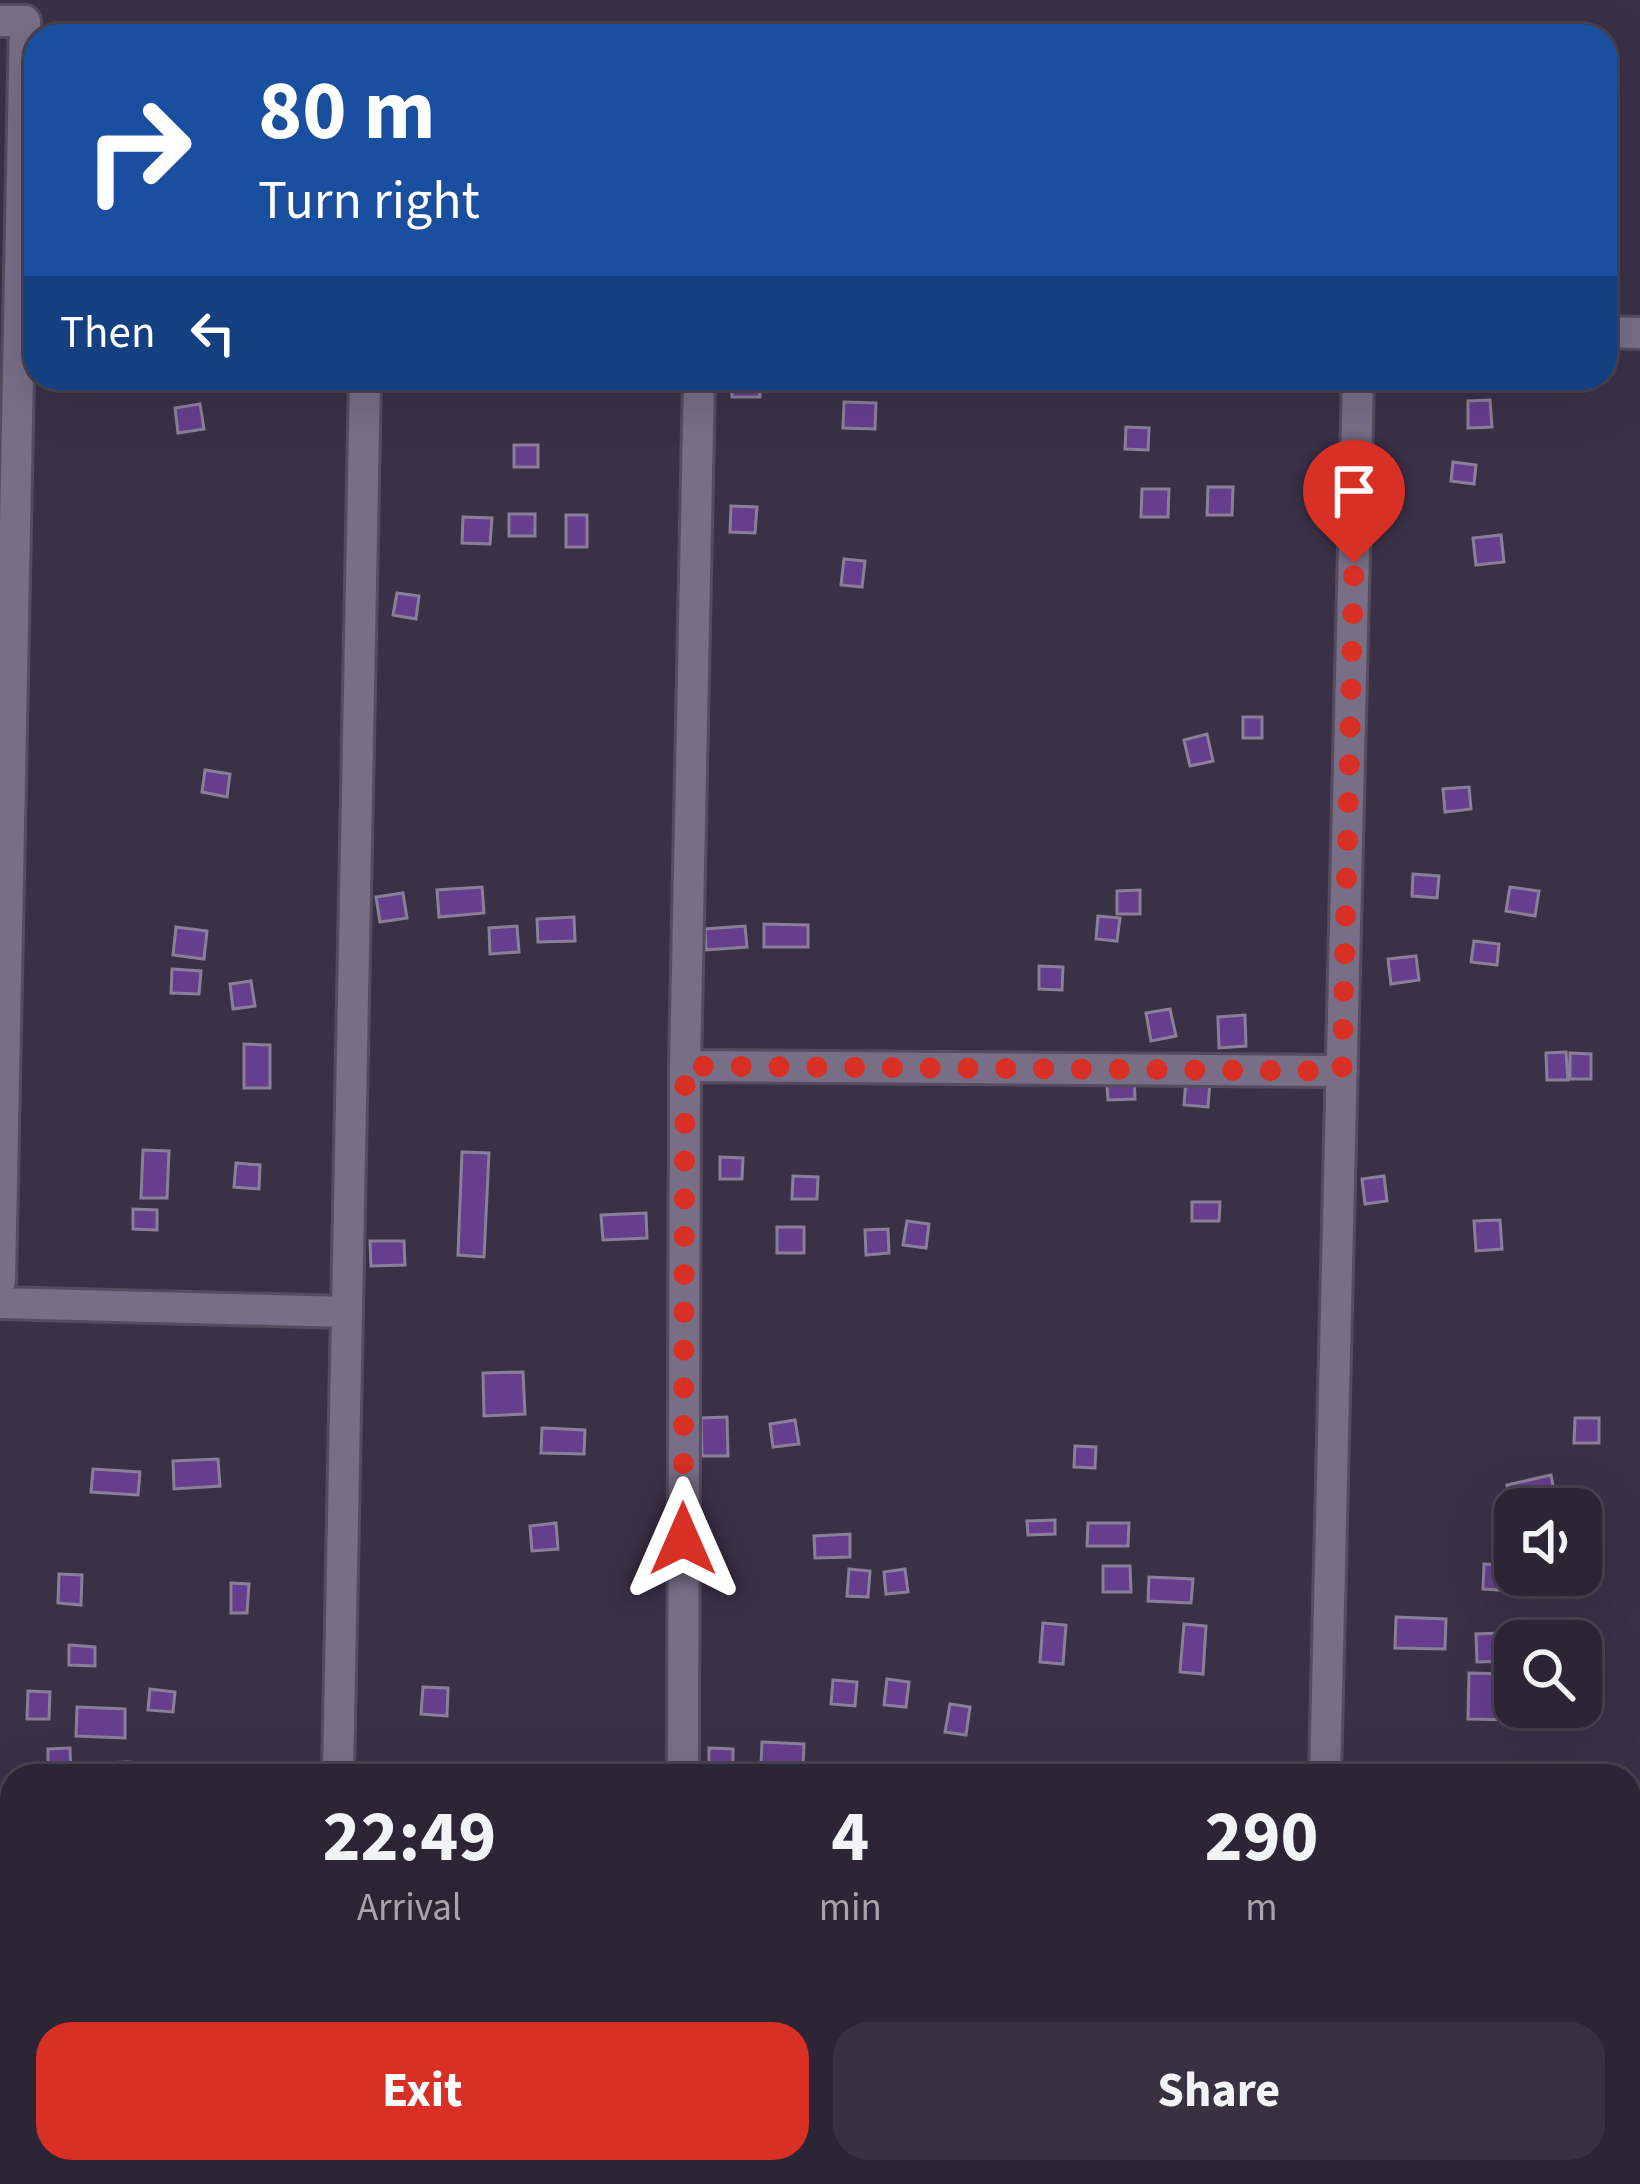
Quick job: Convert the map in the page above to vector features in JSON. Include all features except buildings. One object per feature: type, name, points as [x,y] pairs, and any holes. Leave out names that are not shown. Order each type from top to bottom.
[{"type":"street","points":[[0,1281],[26,390]]},
{"type":"street","points":[[338,1764],[365,390]]},
{"type":"street","points":[[682,1764],[685,1066],[699,390]]},
{"type":"street","points":[[1325,1764],[1358,390]]},
{"type":"street","points":[[685,1066],[1342,1071]]},
{"type":"street","points":[[0,1303],[347,1312]]},
{"type":"route","points":[[683,1539],[685,1066],[1342,1071],[1354,563]]}]
